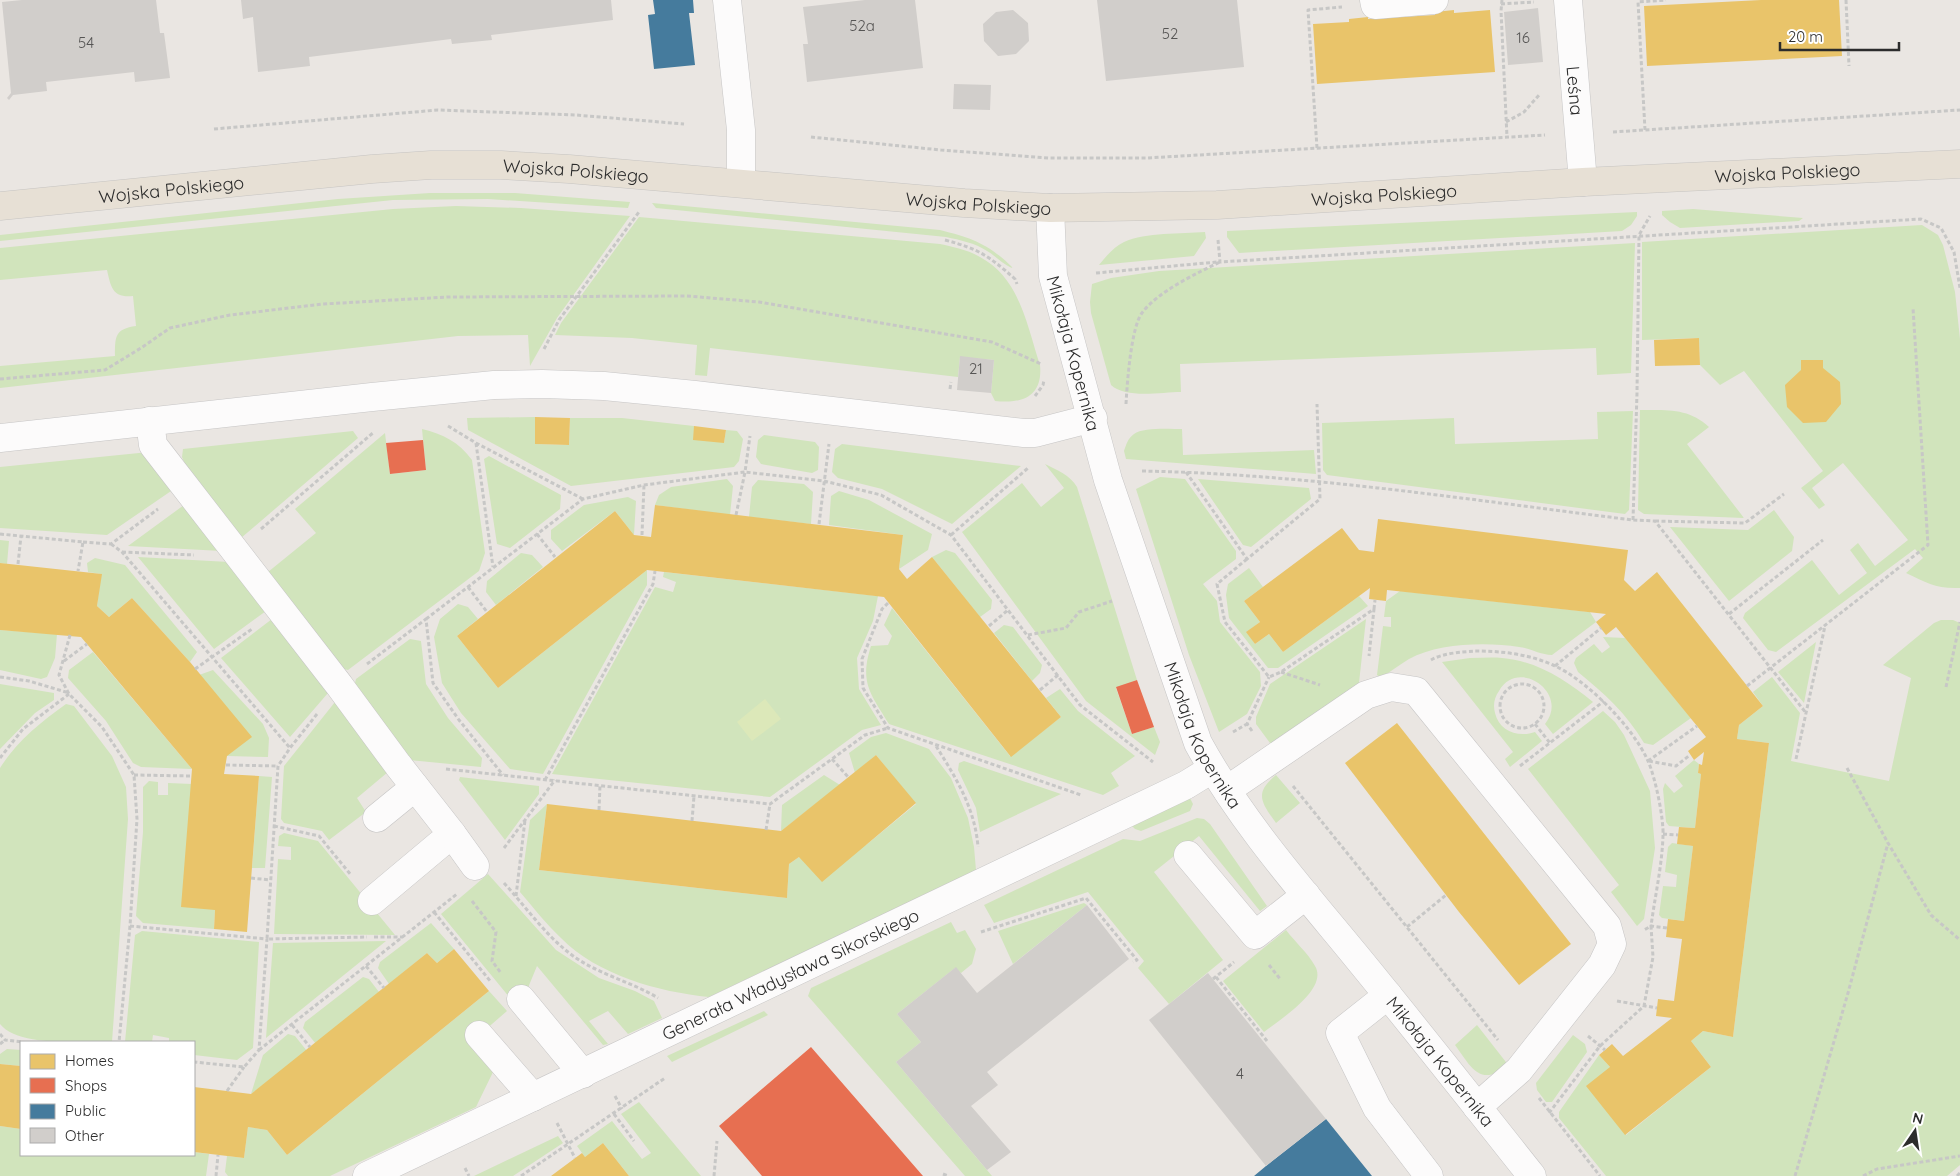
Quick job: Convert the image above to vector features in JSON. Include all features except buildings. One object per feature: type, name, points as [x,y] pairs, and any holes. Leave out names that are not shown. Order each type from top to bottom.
[{"type":"main road","name":"Wojska Polskiego","points":[[0,206],[372,168],[431,165],[501,165],[569,168],[964,203],[1050,208],[1217,204],[1583,182],[1960,164]]},
{"type":"street","points":[[727,0],[742,130],[740,182]]},
{"type":"street","points":[[1375,2],[1434,0]]},
{"type":"street","name":"Leśna","points":[[1568,0],[1583,182]]},
{"type":"street","name":"Mikołaja Kopernika","points":[[1050,208],[1053,276],[1093,418],[1108,480],[1198,743],[1220,779],[1276,858],[1532,1176]]},
{"type":"street","points":[[0,438],[494,386],[542,384],[604,386],[695,395],[1024,433],[1035,433],[1093,418]]},
{"type":"street","points":[[150,421],[153,445],[340,685],[415,787],[452,834],[482,867]]},
{"type":"street","points":[[1391,687],[1416,692],[1607,926],[1612,944],[1602,965],[1518,1070],[1477,1107]]},
{"type":"street","name":"Generała Władysława Sikorskiego","points":[[367,1176],[543,1106],[583,1074],[1186,785],[1220,779],[1272,759],[1366,695],[1391,687]]},
{"type":"street","points":[[377,818],[415,787]]},
{"type":"street","points":[[372,901],[452,834]]},
{"type":"street","points":[[1188,856],[1255,935],[1306,895]]},
{"type":"street","points":[[1388,995],[1340,1033],[1377,1108],[1429,1176]]},
{"type":"street","points":[[521,999],[583,1074]]},
{"type":"street","points":[[479,1035],[543,1106]]},
{"type":"path","points":[[1502,0],[1507,137]]},
{"type":"path","points":[[1645,130],[1638,2],[1666,0]]},
{"type":"path","points":[[1846,0],[1849,66]]},
{"type":"path","points":[[1317,148],[1308,10],[1375,2]]},
{"type":"path","points":[[214,129],[438,110],[576,115],[684,124]]},
{"type":"path","points":[[1605,133],[1960,110]]},
{"type":"path","points":[[811,137],[941,150],[1049,158],[1146,158],[1554,135]]},
{"type":"path","points":[[544,356],[544,348],[558,320],[639,212]]},
{"type":"path","points":[[1633,520],[1639,235],[1650,216]]},
{"type":"path","points":[[1096,272],[1220,262],[1922,218],[1940,228],[1954,252],[1960,288]]},
{"type":"path","points":[[1218,235],[1220,262]]},
{"type":"path","points":[[945,240],[968,246],[984,253],[1015,279],[1018,288]]},
{"type":"path","points":[[1126,412],[1127,378],[1141,313],[1163,294],[1193,275],[1220,262]]},
{"type":"path","points":[[0,379],[105,370],[170,328],[230,315],[323,304],[447,297],[686,296],[759,302],[992,342],[1046,366],[1043,358]]},
{"type":"path","points":[[1747,686],[1928,545],[1913,308]]},
{"type":"path","points":[[1028,402],[1035,398],[1043,384],[1045,375]]},
{"type":"path","points":[[950,391],[951,382]]},
{"type":"path","points":[[1269,677],[1225,622],[1217,584],[1320,499],[1316,404]]},
{"type":"path","points":[[445,425],[583,499]]},
{"type":"path","points":[[122,552],[227,557],[380,427]]},
{"type":"path","points":[[736,515],[750,435]]},
{"type":"path","points":[[819,524],[830,436]]},
{"type":"path","points":[[476,443],[493,567]]},
{"type":"path","points":[[951,535],[1029,466]]},
{"type":"path","points":[[1136,471],[1186,472],[1320,482],[1654,521],[1745,523],[1784,494]]},
{"type":"path","points":[[259,1050],[278,766],[340,685],[583,499],[644,485],[744,472],[824,481],[881,495],[951,535],[1080,705],[1158,766]]},
{"type":"path","points":[[1186,472],[1247,559]]},
{"type":"path","points":[[642,535],[644,485]]},
{"type":"path","points":[[111,544],[187,488]]},
{"type":"path","points":[[1654,521],[1806,713]]},
{"type":"path","points":[[0,534],[111,544],[122,552],[290,748]]},
{"type":"path","points":[[537,534],[556,557]]},
{"type":"path","points":[[18,564],[21,536]]},
{"type":"path","points":[[1729,614],[1823,540]]},
{"type":"path","points":[[78,571],[83,542]]},
{"type":"path","points":[[545,780],[653,584],[655,571]]},
{"type":"path","points":[[468,587],[487,612]]},
{"type":"path","points":[[1028,635],[1066,628],[1079,612],[1119,599]]},
{"type":"path","points":[[1366,695],[1375,600]]},
{"type":"path","points":[[888,603],[882,609],[862,659],[863,688],[888,728]]},
{"type":"path","points":[[195,669],[280,609]]},
{"type":"path","points":[[1231,733],[1247,724],[1269,677],[1281,672],[1374,609]]},
{"type":"path","points":[[989,626],[1008,610]]},
{"type":"path","points":[[426,619],[433,683],[458,720],[503,775]]},
{"type":"path","points":[[1946,688],[1960,622]]},
{"type":"path","points":[[1796,759],[1825,626]]},
{"type":"path","points":[[1555,666],[1601,628]]},
{"type":"path","points":[[70,635],[64,661],[58,676],[69,694],[102,727],[134,775],[137,819],[130,926],[119,1041]]},
{"type":"path","points":[[64,661],[87,644]]},
{"type":"path","points":[[1391,687],[1415,669],[1434,658],[1465,652],[1497,651],[1529,656],[1555,666],[1578,680],[1604,701],[1626,726],[1648,761],[1658,797],[1663,834],[1651,926],[1652,956],[1644,1006],[1600,1046],[1549,1113]]},
{"type":"path","points":[[1040,690],[1058,675]]},
{"type":"path","points":[[0,677],[28,681],[69,694]]},
{"type":"path","points":[[1516,685],[1529,685],[1540,693],[1544,706],[1540,719],[1535,724],[1521,728],[1513,726],[1503,715],[1500,708],[1501,701],[1509,688],[1516,685]]},
{"type":"path","points":[[0,758],[24,729],[69,694]]},
{"type":"path","points":[[1494,786],[1604,701]]},
{"type":"path","points":[[1247,724],[1272,759],[1508,1053],[1549,1113],[1600,1176]]},
{"type":"path","points":[[1535,724],[1550,743]]},
{"type":"path","points":[[1648,761],[1697,726]]},
{"type":"path","points":[[398,765],[770,804],[865,734],[888,728],[1086,797]]},
{"type":"path","points":[[935,745],[954,775],[970,806],[976,830],[981,882]]},
{"type":"path","points":[[1648,761],[1676,766],[1690,755]]},
{"type":"path","points":[[832,759],[849,778]]},
{"type":"path","points":[[226,765],[278,766]]},
{"type":"path","points":[[1847,768],[1888,843],[1931,915],[1960,940]]},
{"type":"path","points":[[134,775],[192,776]]},
{"type":"path","points":[[227,1091],[259,1050],[434,912],[482,867],[525,820],[555,780]]},
{"type":"path","points":[[598,810],[600,785]]},
{"type":"path","points":[[692,821],[694,796]]},
{"type":"path","points":[[766,830],[770,804]]},
{"type":"path","points":[[516,896],[525,820]]},
{"type":"path","points":[[274,826],[319,836],[403,937]]},
{"type":"path","points":[[1663,834],[1678,835]]},
{"type":"path","points":[[1795,1176],[1848,994],[1888,843]]},
{"type":"path","points":[[482,867],[516,896],[557,943],[576,958],[602,974],[647,991],[663,1001]]},
{"type":"path","points":[[251,878],[270,880]]},
{"type":"path","points":[[1407,927],[1446,894]]},
{"type":"path","points":[[469,896],[496,932],[492,961],[521,999]]},
{"type":"path","points":[[981,932],[1086,898],[1136,960],[1133,962]]},
{"type":"path","points":[[434,912],[494,985]]},
{"type":"path","points":[[130,926],[267,939],[403,937]]},
{"type":"path","points":[[1612,944],[1651,926],[1667,928]]},
{"type":"path","points":[[366,966],[384,988]]},
{"type":"path","points":[[1216,977],[1267,1041]]},
{"type":"path","points":[[292,1025],[310,1047]]},
{"type":"path","points":[[0,1034],[5,1040],[20,1042]]},
{"type":"path","points":[[0,1044],[5,1040]]},
{"type":"path","points":[[195,1062],[244,1067]]},
{"type":"path","points":[[521,1176],[666,1078]]},
{"type":"path","points":[[543,1106],[575,1158]]},
{"type":"path","points":[[614,1114],[634,1140]]},
{"type":"path","points":[[714,1176],[717,1141]]},
{"type":"path","points":[[216,1176],[218,1155]]},
{"type":"path","points":[[1863,1176],[1877,1169],[1960,1156]]},
{"type":"path","points":[[942,1174],[948,1176]]},
{"type":"green space","points":[[430,193],[515,193],[630,202],[628,208],[488,199],[393,200],[0,241],[0,235],[338,199]]},
{"type":"green space","points":[[652,203],[940,230],[980,243],[996,253],[1013,268],[978,246],[946,237],[656,208]]},
{"type":"green space","points":[[456,206],[521,208],[630,216],[557,318],[530,366],[528,335],[458,336],[0,388],[0,366],[115,356],[115,343],[120,332],[129,327],[136,326],[133,296],[121,295],[114,290],[107,270],[0,280],[0,248],[393,209]]},
{"type":"green space","points":[[1693,209],[1803,218],[1799,221],[1680,228],[1662,215],[1662,211]]},
{"type":"green space","points":[[1637,212],[1637,216],[1631,225],[1622,231],[1239,253],[1227,237],[1227,231]]},
{"type":"green space","points":[[639,217],[940,244],[971,252],[994,266],[1013,290],[1026,319],[1040,365],[1038,384],[1029,396],[1022,399],[1005,402],[995,401],[991,393],[994,360],[960,357],[958,377],[710,348],[707,376],[695,375],[697,345],[632,338],[555,335],[561,323]]},
{"type":"green space","points":[[1922,225],[1938,235],[1943,245],[1955,292],[1960,339],[1960,588],[1938,586],[1906,573],[1923,558],[1915,549],[1776,652],[1768,650],[1743,618],[1745,613],[1812,560],[1839,595],[1867,573],[1850,550],[1858,543],[1875,566],[1908,540],[1843,463],[1812,488],[1825,505],[1819,509],[1801,488],[1823,471],[1744,371],[1720,385],[1700,365],[1699,338],[1642,340],[1642,242]]},
{"type":"green space","points":[[1205,232],[1206,238],[1194,256],[1099,265],[1117,246],[1133,239],[1153,235]]},
{"type":"green space","points":[[1635,243],[1631,373],[1597,375],[1596,348],[1180,364],[1181,392],[1125,392],[1111,385],[1091,313],[1092,284],[1111,278],[1159,271]]},
{"type":"green space","points":[[1640,410],[1677,411],[1694,416],[1709,427],[1687,444],[1744,518],[1644,514],[1638,510]]},
{"type":"green space","points":[[1633,411],[1629,510],[1625,514],[1327,475],[1323,470],[1322,423],[1454,418],[1455,444],[1598,439],[1597,412]]},
{"type":"green space","points":[[535,417],[535,444],[569,445],[570,418],[622,418],[694,426],[724,443],[726,430],[737,431],[743,439],[739,461],[734,467],[571,486],[468,430],[467,418]]},
{"type":"green space","points":[[422,429],[437,433],[450,440],[462,448],[472,460],[485,553],[479,571],[348,670],[340,668],[268,572],[316,533],[295,509],[385,433],[390,474],[426,470]]},
{"type":"green space","points":[[1150,429],[1182,429],[1183,455],[1314,450],[1316,474],[1126,459],[1124,451],[1126,444],[1134,434]]},
{"type":"green space","points":[[353,431],[358,438],[241,538],[187,469],[182,457],[183,449]]},
{"type":"green space","points":[[764,435],[815,442],[819,447],[818,470],[812,473],[761,464],[756,457],[758,440]]},
{"type":"green space","points":[[842,444],[1021,466],[952,524],[882,489],[838,478],[832,472],[835,449]]},
{"type":"green space","points":[[149,452],[174,489],[107,535],[0,528],[0,467]]},
{"type":"green space","points":[[489,456],[561,495],[560,509],[510,548],[497,544],[484,459]]},
{"type":"green space","points":[[1045,464],[1067,476],[1077,487],[1137,680],[1116,688],[1132,734],[1154,727],[1160,742],[1155,755],[1086,701],[962,532],[1022,483],[1041,507],[1064,488]]},
{"type":"green space","points":[[1160,477],[1185,479],[1236,551],[1236,559],[1203,584],[1217,601],[1220,622],[1260,672],[1261,686],[1247,714],[1219,732],[1189,655],[1136,489]]},
{"type":"green space","points":[[727,479],[733,486],[730,515],[655,505],[659,495],[671,487]]},
{"type":"green space","points":[[1198,479],[1309,488],[1311,499],[1251,547],[1243,545]]},
{"type":"green space","points":[[758,480],[804,484],[813,492],[811,524],[749,517],[752,487]]},
{"type":"green space","points":[[839,491],[869,500],[932,534],[928,550],[899,569],[903,535],[829,525],[831,496]]},
{"type":"green space","points":[[628,497],[636,501],[634,535],[615,511],[562,551],[551,539],[551,530],[584,505]]},
{"type":"green space","points":[[184,505],[222,551],[128,546]]},
{"type":"green space","points":[[1774,510],[1794,537],[1792,551],[1729,601],[1670,527],[1748,530]]},
{"type":"green space","points":[[0,540],[9,541],[7,564],[0,563]]},
{"type":"green space","points":[[946,550],[955,553],[992,600],[991,609],[980,617],[932,557]]},
{"type":"green space","points":[[521,553],[532,555],[543,567],[496,605],[486,592],[487,581]]},
{"type":"green space","points":[[138,557],[229,562],[266,611],[214,649]]},
{"type":"green space","points":[[95,558],[125,565],[197,652],[190,662],[132,598],[109,617],[97,606],[101,574],[88,572],[87,563]]},
{"type":"green space","points":[[1249,568],[1263,587],[1244,601],[1260,622],[1247,632],[1255,644],[1269,634],[1283,652],[1359,596],[1368,606],[1278,668],[1268,668],[1229,618],[1226,595],[1228,584]]},
{"type":"green space","points":[[647,570],[647,585],[543,774],[510,769],[461,713],[442,683],[434,637],[440,619],[458,604],[468,607],[478,619],[457,636],[498,688]]},
{"type":"green space","points":[[664,572],[878,596],[873,621],[857,658],[859,689],[881,725],[862,730],[770,797],[552,774],[655,587],[673,592],[676,582],[663,577]]},
{"type":"green space","points":[[1400,591],[1590,612],[1596,622],[1552,655],[1506,645],[1478,644],[1448,647],[1409,659],[1381,678],[1377,675],[1383,626],[1391,627],[1391,617],[1384,617],[1386,601]]},
{"type":"green space","points":[[892,608],[1010,756],[1061,717],[1046,698],[1060,689],[1078,711],[1135,756],[1111,773],[1119,786],[1103,795],[889,724],[872,696],[866,670],[871,646],[888,645],[892,636],[884,625]]},
{"type":"green space","points":[[272,619],[328,693],[290,737],[221,658]]},
{"type":"green space","points":[[1366,619],[1358,692],[1273,747],[1256,724],[1256,717],[1270,684]]},
{"type":"green space","points":[[1941,620],[1953,620],[1960,623],[1960,1165],[1947,1176],[1606,1176],[1559,1118],[1559,1112],[1599,1055],[1610,1067],[1626,1135],[1711,1067],[1691,1041],[1703,1031],[1733,1037],[1769,743],[1737,739],[1739,725],[1763,706],[1753,692],[1772,677],[1800,713],[1791,761],[1889,781],[1911,678],[1883,665],[1934,623]]},
{"type":"green space","points":[[1004,625],[1013,627],[1042,665],[1040,673],[1032,681],[994,633]]},
{"type":"green space","points":[[0,630],[57,634],[55,658],[47,677],[41,679],[0,670]]},
{"type":"green space","points":[[1603,637],[1625,638],[1691,718],[1653,745],[1644,743],[1623,713],[1578,672],[1574,663],[1576,658],[1594,644],[1602,653],[1610,647]]},
{"type":"green space","points":[[410,639],[421,641],[426,684],[448,718],[482,758],[481,767],[409,760],[354,687],[356,679]]},
{"type":"green space","points":[[1816,642],[1804,703],[1778,672]]},
{"type":"green space","points":[[93,652],[192,769],[141,767],[133,763],[106,721],[68,678],[69,670]]},
{"type":"green space","points":[[1470,658],[1502,658],[1539,667],[1562,679],[1593,702],[1553,734],[1545,724],[1551,712],[1551,701],[1546,691],[1539,683],[1528,678],[1518,677],[1507,681],[1495,699],[1494,707],[1497,719],[1505,729],[1522,734],[1535,732],[1542,741],[1510,767],[1505,759],[1513,752],[1442,662]]},
{"type":"green space","points":[[213,670],[263,724],[269,738],[268,757],[227,756],[199,675]]},
{"type":"green space","points":[[0,684],[54,693],[54,700],[35,713],[0,749]]},
{"type":"green space","points":[[765,699],[781,719],[752,741],[737,722]]},
{"type":"green space","points":[[335,702],[388,772],[357,798],[366,812],[329,840],[322,831],[284,823],[281,819],[284,766]]},
{"type":"green space","points":[[66,704],[74,706],[112,756],[126,787],[128,819],[112,1041],[36,1040],[21,1037],[0,1024],[0,768],[14,749]]},
{"type":"green space","points":[[1603,711],[1615,722],[1624,735],[1650,791],[1655,848],[1644,919],[1637,926],[1611,892],[1619,885],[1528,769]]},
{"type":"green space","points":[[886,733],[929,749],[951,778],[968,818],[974,847],[976,870],[709,997],[690,995],[650,986],[610,972],[592,962],[561,938],[520,892],[530,820],[547,804],[539,870],[787,898],[789,864],[799,857],[866,845],[916,804],[876,755],[855,773],[849,753],[871,737]]},
{"type":"green space","points":[[1694,760],[1699,764],[1698,773],[1701,774],[1695,828],[1669,826],[1666,822],[1663,789],[1665,783],[1674,793],[1683,786],[1675,776]]},
{"type":"green space","points":[[964,761],[1061,794],[980,832],[976,808],[958,770],[959,763]]},
{"type":"green space","points":[[824,775],[840,785],[781,831],[782,805]]},
{"type":"green space","points":[[1276,775],[1300,803],[1276,823],[1264,803],[1262,793],[1269,781]]},
{"type":"green space","points":[[259,776],[272,777],[265,868],[252,868]]},
{"type":"green space","points":[[460,777],[539,786],[539,794],[505,840],[459,780]]},
{"type":"green space","points":[[149,781],[158,782],[158,795],[168,795],[168,783],[192,784],[215,910],[214,929],[143,923],[136,916],[143,832],[143,787]]},
{"type":"green space","points":[[1190,798],[1193,804],[1190,811],[1141,831],[1131,825]]},
{"type":"green space","points":[[1197,818],[1204,819],[1210,824],[1267,906],[1260,911],[1199,836],[1154,872],[1223,960],[1169,1004],[1138,968],[1144,961],[1088,892],[994,923],[984,905],[1123,839],[1140,841]]},
{"type":"green space","points":[[284,833],[318,841],[395,935],[274,934],[278,859],[291,860],[291,847],[278,846],[279,836]]},
{"type":"green space","points":[[1672,843],[1693,846],[1684,921],[1662,918],[1659,915],[1663,886],[1676,887],[1677,875],[1665,872],[1668,847]]},
{"type":"green space","points":[[488,874],[556,950],[599,978],[635,991],[654,1001],[662,1018],[628,1034],[608,1011],[589,1021],[608,1044],[603,1045],[537,966],[525,995],[515,1004],[441,914]]},
{"type":"green space","points":[[1084,903],[1087,905],[1013,964],[998,931]]},
{"type":"green space","points":[[951,922],[957,933],[965,930],[976,949],[972,964],[961,973],[955,968],[897,1014],[921,1042],[896,1062],[992,1176],[965,1176],[808,996],[811,988]]},
{"type":"green space","points":[[431,923],[454,949],[437,963],[427,953],[389,984],[378,968],[380,962]]},
{"type":"green space","points":[[1286,930],[1312,961],[1317,975],[1315,984],[1309,994],[1264,1032],[1223,981]]},
{"type":"green space","points":[[142,931],[259,942],[253,1048],[237,1060],[195,1055],[195,1041],[169,1041],[169,1038],[153,1035],[152,1041],[125,1041],[135,935]]},
{"type":"green space","points":[[386,941],[266,1038],[273,943]]},
{"type":"green space","points":[[363,977],[369,979],[379,992],[316,1044],[303,1028],[305,1022]]},
{"type":"green space","points":[[489,991],[507,1011],[469,1044],[493,1072],[476,1107],[330,1176],[228,1176],[225,1172],[227,1156],[244,1158],[248,1127],[267,1130],[287,1155]]},
{"type":"green space","points":[[764,1011],[768,1015],[672,1062],[667,1056]]},
{"type":"green space","points":[[1477,1025],[1509,1066],[1499,1072],[1483,1075],[1466,1061],[1455,1045]]},
{"type":"green space","points":[[288,1034],[295,1036],[307,1051],[251,1094],[263,1055]]},
{"type":"green space","points":[[1573,1035],[1585,1044],[1587,1052],[1552,1102],[1546,1102],[1537,1090],[1536,1083]]},
{"type":"green space","points":[[7,1049],[20,1050],[20,1066],[0,1064],[0,1054]]},
{"type":"green space","points":[[639,1102],[701,1176],[629,1176],[603,1143],[585,1157],[577,1146],[612,1121],[642,1159],[651,1153],[621,1114]]},
{"type":"green space","points":[[0,1126],[20,1129],[20,1156],[195,1156],[195,1152],[209,1154],[206,1176],[0,1176]]},
{"type":"green space","points":[[558,1136],[563,1143],[513,1176],[474,1176]]}]
